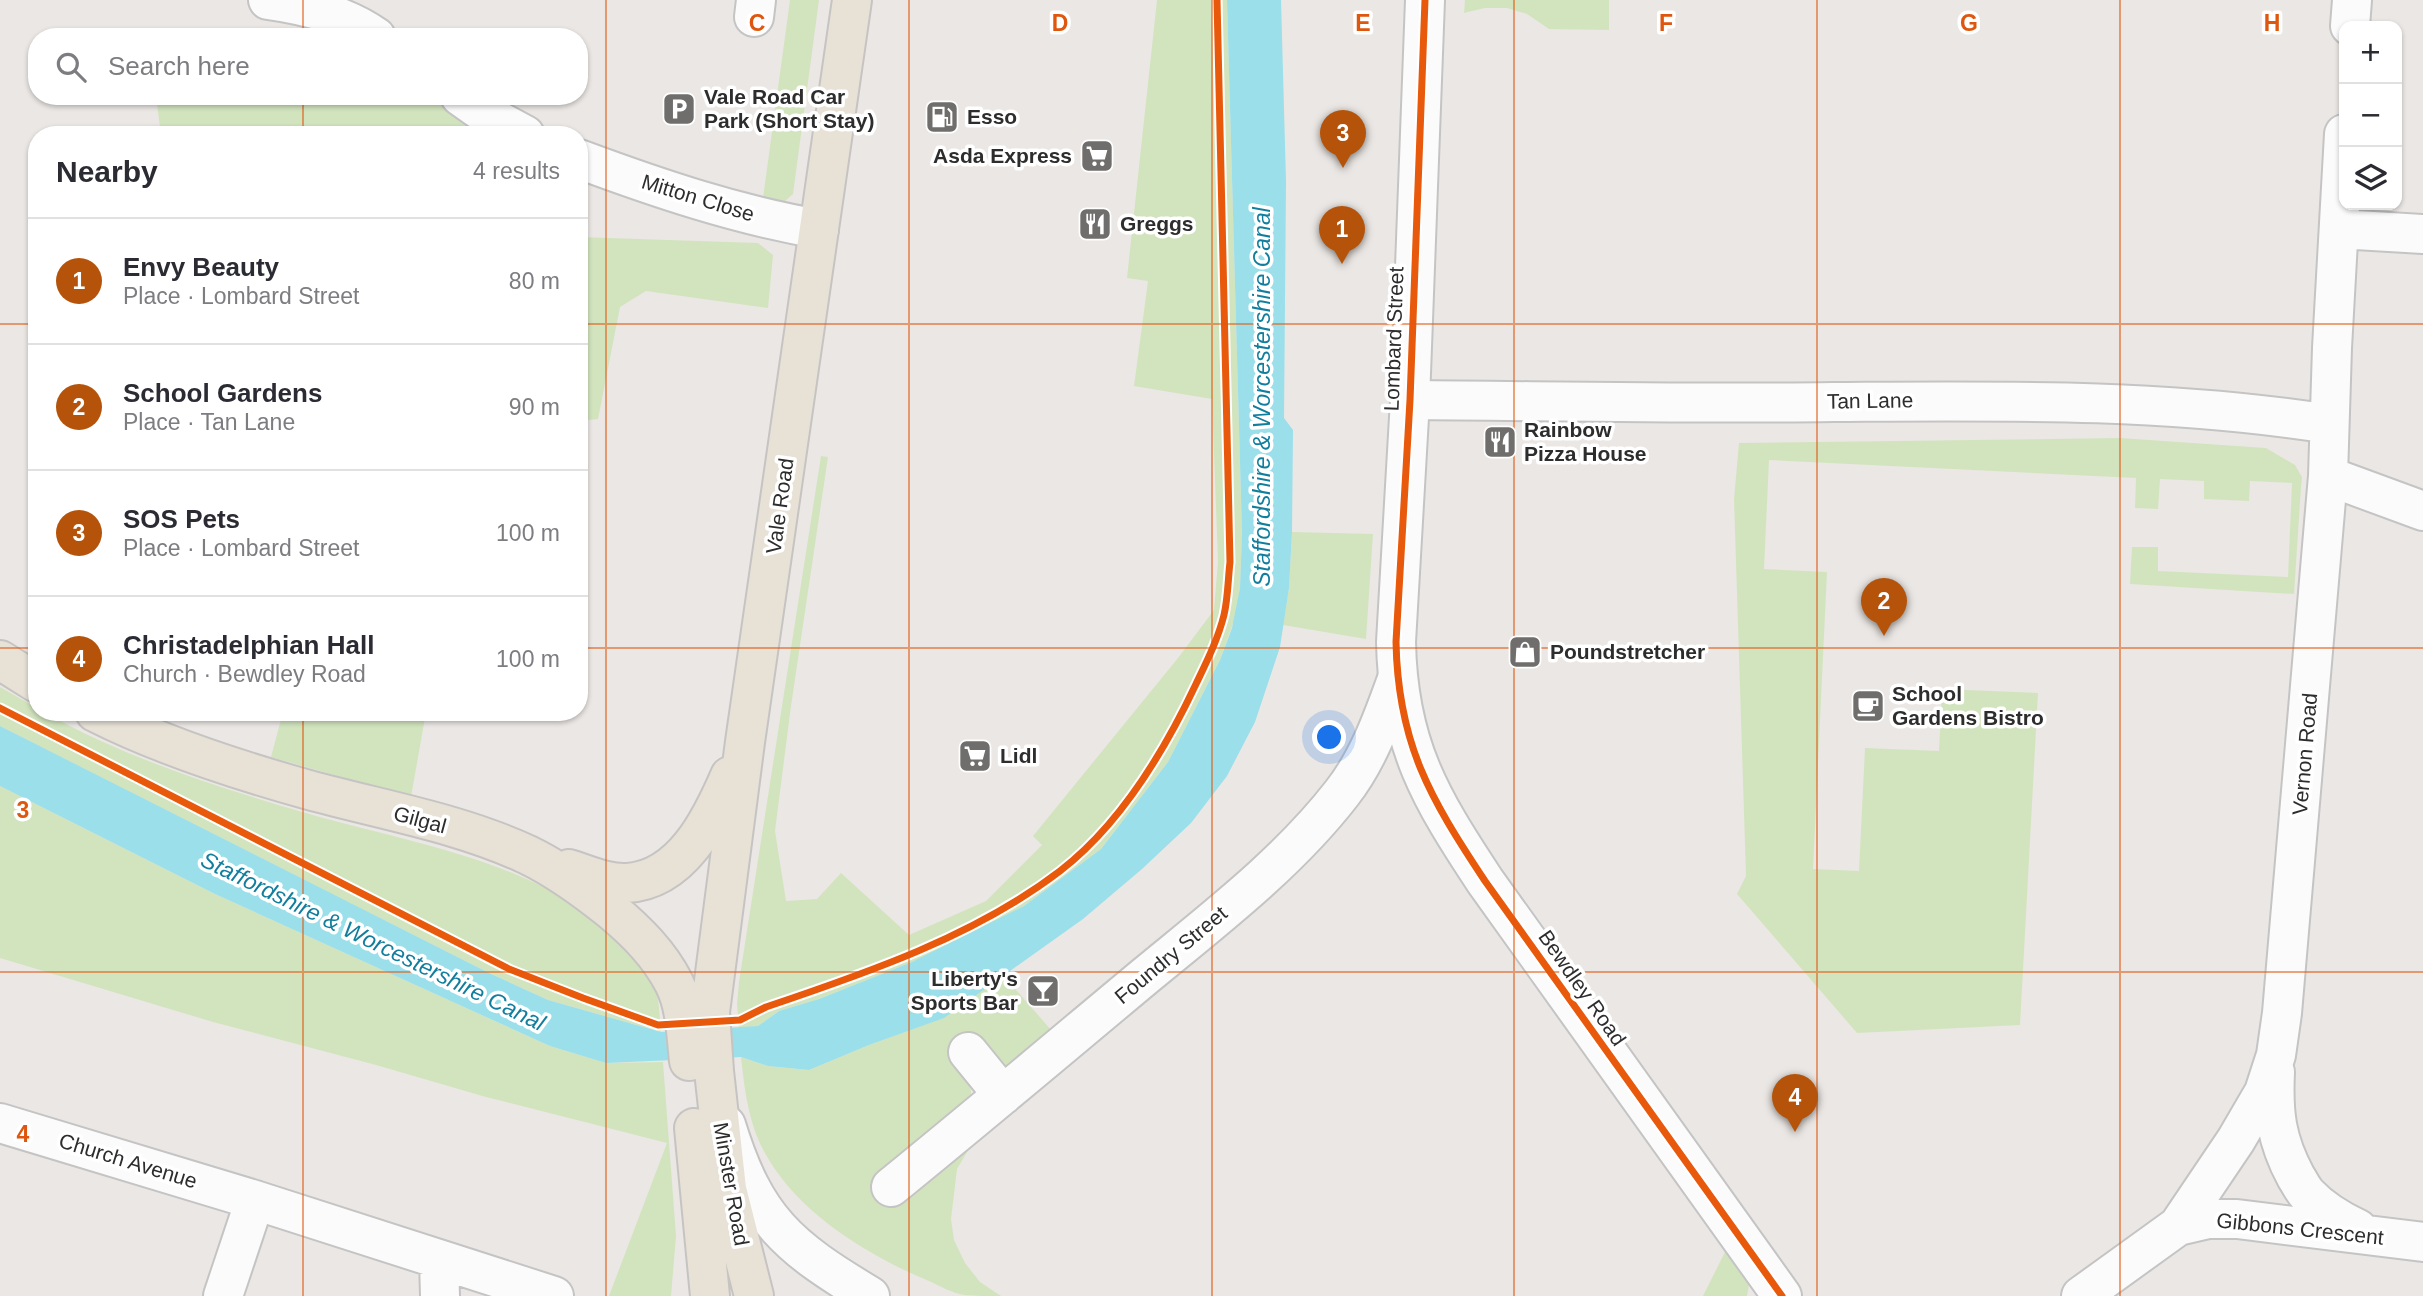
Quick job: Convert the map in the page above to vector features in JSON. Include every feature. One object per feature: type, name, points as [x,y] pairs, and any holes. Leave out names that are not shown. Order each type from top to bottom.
[{"type":"main road","name":"Vale Road","points":[[697,1013],[745,742],[852,0]]},
{"type":"main road","points":[[0,660],[28,677]]},
{"type":"main road","name":"Gilgal","points":[[116,721],[159,740],[265,777],[450,828],[528,855],[591,895],[639,935],[697,1013]]},
{"type":"main road","points":[[528,855],[602,880],[625,883],[656,876],[679,858],[707,824],[745,742]]},
{"type":"main road","points":[[697,1013],[706,1075]]},
{"type":"main road","name":"Minster Road","points":[[706,1075],[710,1296]]},
{"type":"main road","name":"Minster Road","points":[[706,1075],[727,1189],[754,1296]]},
{"type":"street","points":[[268,0],[303,5],[364,28]]},
{"type":"street","name":"Lombard Street","points":[[1397,679],[1397,628],[1425,0]]},
{"type":"street","points":[[2350,21],[2352,0]]},
{"type":"street","points":[[473,105],[508,126]]},
{"type":"street","name":"Vernon Road","points":[[2081,1296],[2178,1226],[2236,1140],[2264,1092],[2276,1055],[2282,1013],[2328,476],[2343,147]]},
{"type":"street","name":"Mitton Close","points":[[588,162],[719,206],[819,229]]},
{"type":"street","points":[[2339,229],[2423,234]]},
{"type":"street","name":"Tan Lane","points":[[1409,400],[2114,402],[2254,413],[2329,424]]},
{"type":"street","points":[[2328,476],[2423,511]]},
{"type":"street","name":"Foundry Street","points":[[891,1187],[1261,878],[1300,840],[1343,792],[1360,766],[1397,679]]},
{"type":"street","name":"Bewdley Road","points":[[1397,679],[1416,760],[1446,823],[1776,1292]]},
{"type":"street","points":[[968,1052],[1003,1095]]},
{"type":"street","points":[[2276,1055],[2273,1108],[2279,1139],[2292,1170],[2306,1194],[2333,1217],[2372,1236]]},
{"type":"street","points":[[706,1075],[742,1168],[765,1214],[797,1248],[870,1296]]},
{"type":"street","name":"Church Avenue","points":[[0,1123],[256,1200],[439,1278],[554,1296]]},
{"type":"street","points":[[223,1296],[256,1200]]},
{"type":"street","name":"Gibbons Crescent","points":[[2178,1226],[2208,1219],[2237,1219],[2423,1242]]},
{"type":"green space","points":[[790,0],[819,0],[793,194],[784,202],[763,198]]},
{"type":"green space","points":[[1157,0],[1227,0],[1242,533],[1236,615],[1220,660],[1168,762],[1101,849],[1024,906],[965,938],[819,999],[779,1011],[758,1026],[739,1028],[739,982],[821,456],[828,457],[775,831],[786,901],[817,899],[841,873],[909,935],[986,901],[1042,845],[1033,836],[1214,610],[1218,561],[1212,399],[1134,386],[1148,281],[1127,278]]},
{"type":"green space","points":[[1465,0],[1609,0],[1609,30],[1549,29],[1527,14],[1507,8],[1485,8],[1464,13]]},
{"type":"green space","points":[[157,105],[475,105],[510,126],[160,126]]},
{"type":"green space","points":[[588,237],[758,243],[773,255],[768,308],[646,291],[620,307],[598,419],[588,420]]},
{"type":"green space","points":[[2120,438],[2266,448],[2295,465],[2302,477],[2294,594],[2130,584],[2132,547],[2158,547],[2158,571],[2288,577],[2292,483],[2250,481],[2249,501],[2204,499],[2204,481],[2160,479],[2158,509],[2135,508],[2136,478],[1769,460],[1764,569],[1827,572],[1813,869],[1859,871],[1865,748],[1939,751],[1942,689],[2038,693],[2020,1025],[1857,1033],[1737,894],[1746,876],[1734,499],[1739,443]]},
{"type":"green space","points":[[1292,532],[1373,534],[1366,639],[1283,625],[1289,588]]},
{"type":"green space","points":[[0,687],[28,703],[28,721],[61,721],[139,757],[239,793],[439,848],[528,879],[568,901],[605,927],[636,959],[655,986],[661,1032],[548,1000],[489,973],[0,726]]},
{"type":"green space","points":[[281,721],[424,721],[411,797],[271,757]]},
{"type":"green space","points":[[0,786],[215,894],[550,1046],[606,1063],[663,1062],[676,1236],[671,1296],[609,1296],[667,1143],[486,1097],[213,1022],[0,958]]},
{"type":"green space","points":[[1003,975],[1052,1031],[1005,1068],[972,1032],[949,1052],[969,1079],[971,1091],[970,1147],[957,1169],[951,1219],[954,1240],[965,1263],[980,1282],[1001,1296],[964,1295],[883,1259],[839,1232],[800,1199],[783,1180],[762,1148],[746,1097],[741,1057],[768,1066],[809,1070],[943,1018]]},
{"type":"green space","points":[[1726,1250],[1750,1280],[1747,1296],[1703,1296]]},
{"type":"water","name":"Staffordshire & Worcestershire Canal","points":[[1227,0],[1281,0],[1286,182],[1284,418],[1293,430],[1289,588],[1280,647],[1255,722],[1227,776],[1191,823],[1083,919],[944,1018],[809,1070],[768,1066],[741,1057],[606,1063],[550,1046],[215,894],[0,786],[0,726],[489,973],[548,1000],[661,1032],[758,1026],[779,1011],[819,999],[912,962],[1024,906],[1101,849],[1168,762],[1220,660],[1232,628],[1240,588],[1242,533]]},
{"type":"cycle path","points":[[0,708],[509,969],[658,1025],[740,1020],[766,1007],[919,951],[992,915],[1060,871],[1102,832],[1121,809],[1170,735],[1212,650],[1224,615],[1230,562],[1217,0]]},
{"type":"cycle path","points":[[1425,0],[1410,400],[1396,642],[1398,678],[1411,741],[1433,796],[1485,881],[1782,1296]]},
{"type":"place","name":"Vale Road Car Park (Short Stay)","points":[[679,109]]},
{"type":"place","name":"Esso","points":[[942,117]]},
{"type":"place","name":"Asda Express","points":[[1097,156]]},
{"type":"place","name":"SOS Pets","points":[[1343,168]]},
{"type":"place","name":"Greggs","points":[[1095,224]]},
{"type":"place","name":"Envy Beauty","points":[[1342,264]]},
{"type":"place","name":"Rainbow Pizza House","points":[[1500,442]]},
{"type":"place","name":"School Gardens","points":[[1884,636]]},
{"type":"place","name":"Poundstretcher","points":[[1525,652]]},
{"type":"place","name":"School Gardens Bistro","points":[[1868,706]]},
{"type":"place","name":"Lidl","points":[[975,756]]},
{"type":"place","name":"Liberty's Sports Bar","points":[[1043,991]]},
{"type":"place","name":"Christadelphian Hall","points":[[1795,1132]]}]
